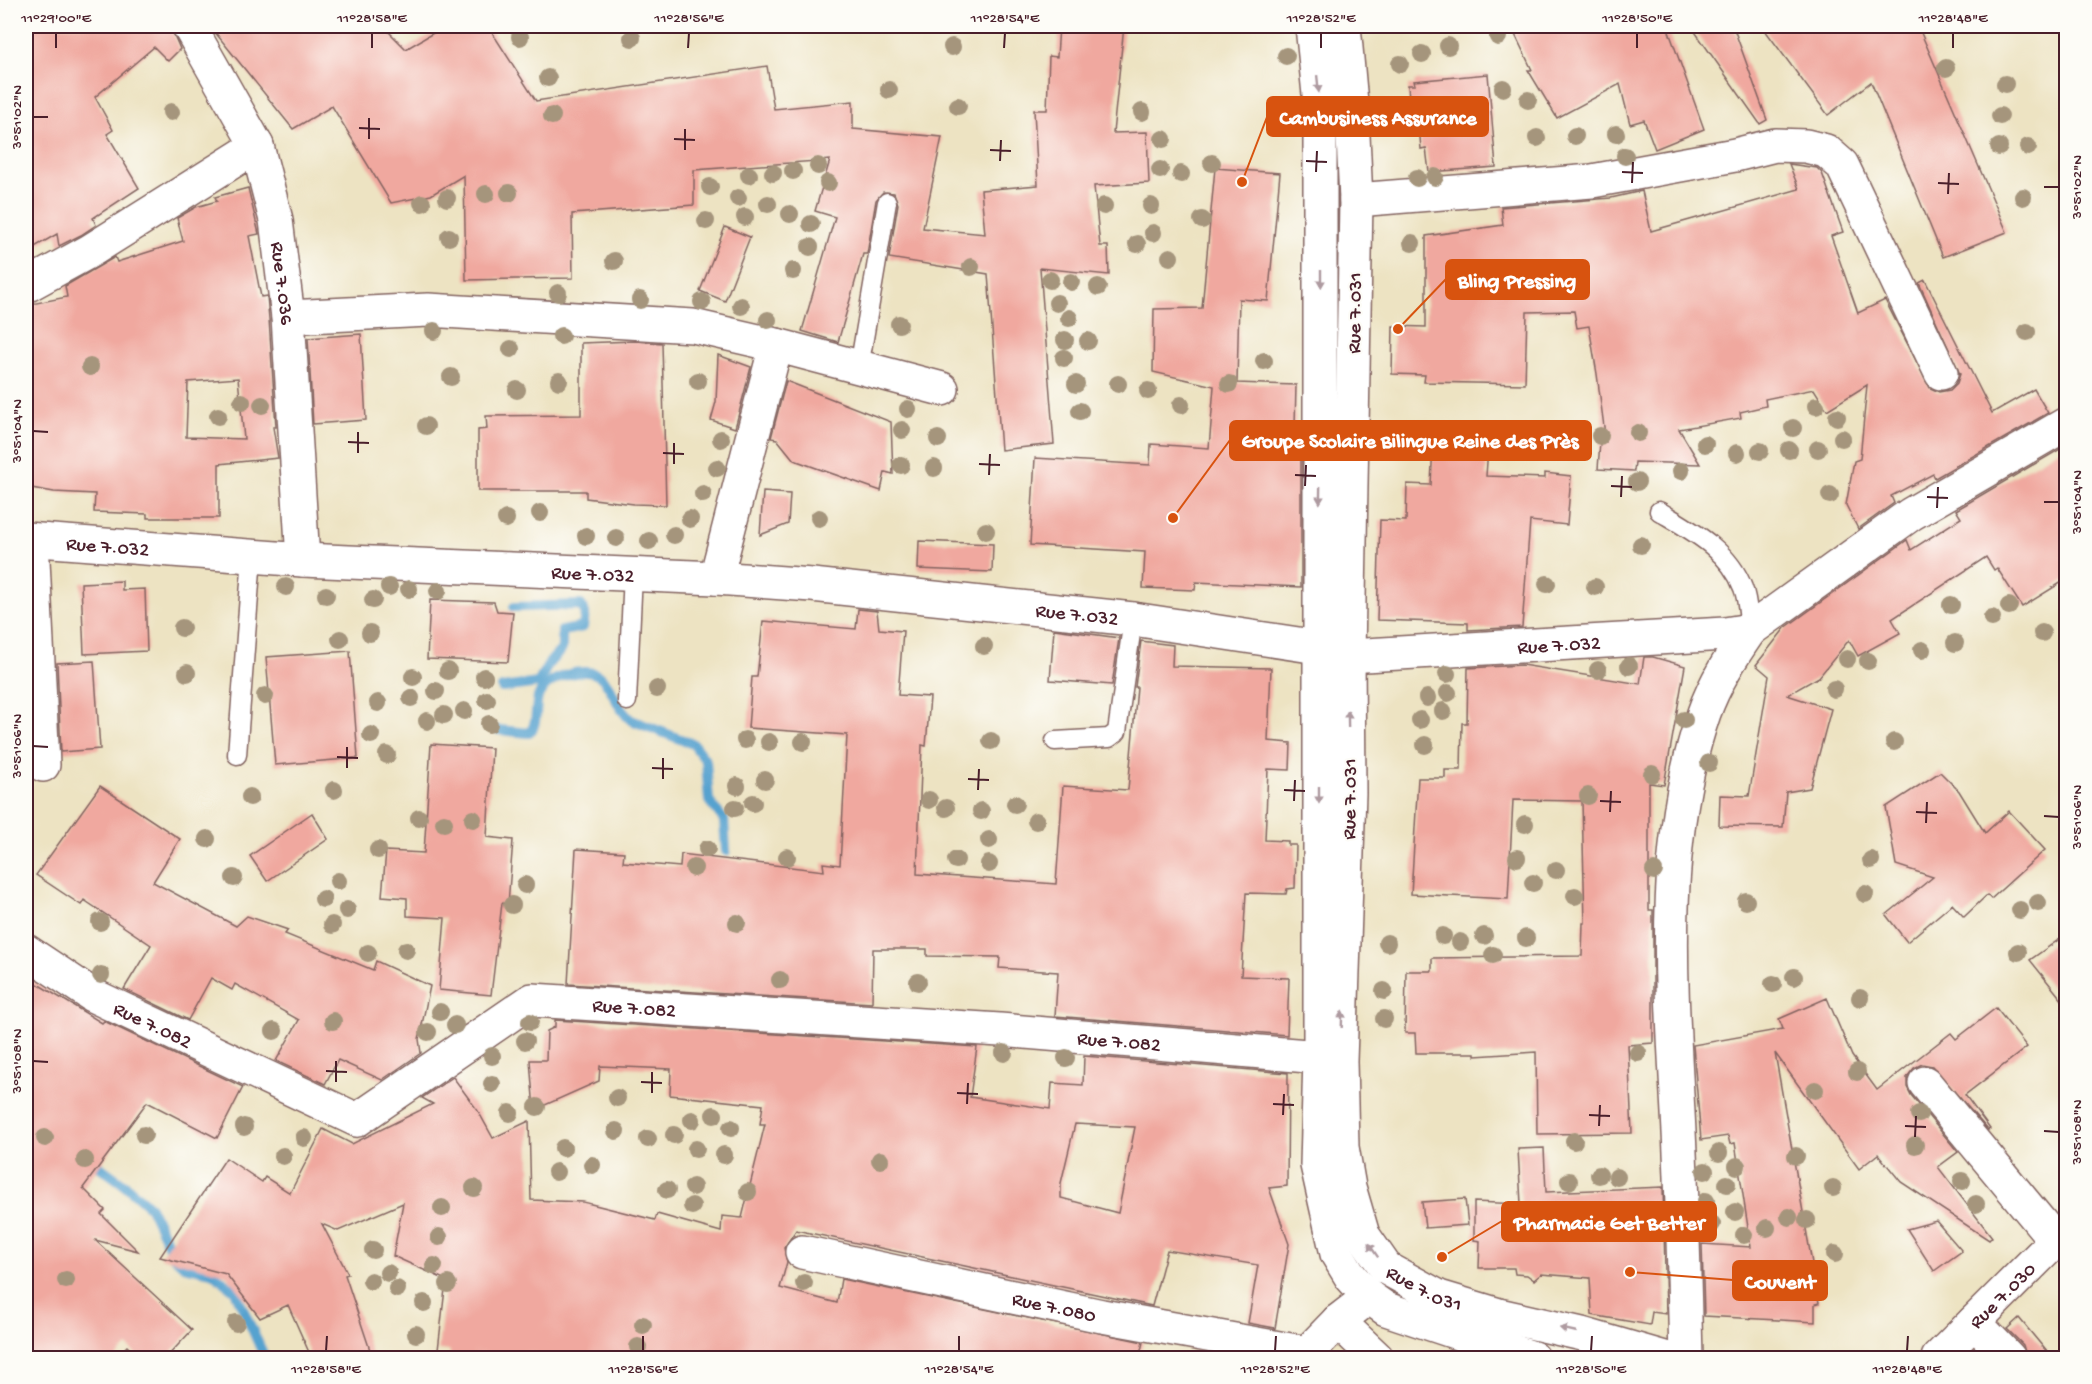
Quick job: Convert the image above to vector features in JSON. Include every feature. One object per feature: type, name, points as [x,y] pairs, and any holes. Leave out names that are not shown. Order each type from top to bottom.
[{"type":"street","name":"Rue 7.036","points":[[189,26],[257,146],[276,220],[288,317],[303,560]]},
{"type":"street","name":"Rue 7.031","points":[[1312,26],[1320,116],[1333,652],[1349,794],[1340,1061],[1342,1147],[1348,1187],[1363,1235],[1386,1268],[1439,1297],[1499,1315],[1582,1334],[1665,1359]]},
{"type":"street","name":"Rue 7.031","points":[[1344,26],[1352,114],[1356,200],[1333,652],[1317,1165],[1336,1254],[1351,1278],[1369,1297],[1386,1309],[1533,1359]]},
{"type":"street","points":[[1356,200],[1592,181],[1775,145],[1806,146],[1826,150],[1842,165],[1941,373]]},
{"type":"street","points":[[26,286],[90,251],[257,146]]},
{"type":"street","points":[[288,317],[428,310],[693,326],[776,345],[942,389]]},
{"type":"street","points":[[716,578],[776,345]]},
{"type":"street","name":"Rue 7.032","points":[[29,539],[303,560],[716,578],[812,585],[1133,619],[1333,652],[1725,634],[1750,630],[1911,514],[2067,424]]},
{"type":"street","points":[[29,539],[43,765]]},
{"type":"street","points":[[1686,1359],[1679,1133],[1671,1003],[1673,881],[1687,777],[1704,712],[1724,669],[1750,630]]},
{"type":"street","name":"Rue 7.082","points":[[26,951],[92,995],[357,1120],[532,1000],[1000,1030],[1320,1057]]},
{"type":"street","points":[[1925,1083],[2061,1235]]},
{"type":"street","name":"Rue 7.030","points":[[1938,1359],[2061,1235]]},
{"type":"street","name":"Rue 7.080","points":[[802,1252],[1102,1316],[1305,1356]]},
{"type":"street","points":[[1305,1356],[1338,1321],[1369,1297]]},
{"type":"street","points":[[1338,1321],[1377,1359]]},
{"type":"street","points":[[1974,1322],[2008,1359]]},
{"type":"lane","points":[[859,368],[887,202]]},
{"type":"lane","points":[[1659,511],[1706,540],[1728,561],[1743,588],[1750,630]]},
{"type":"lane","points":[[237,755],[252,556]]},
{"type":"lane","points":[[627,701],[633,574]]},
{"type":"lane","points":[[1055,741],[1109,738],[1117,732],[1133,619]]},
{"type":"building","points":[[26,26],[170,26],[180,49],[168,61],[154,47],[95,97],[113,130],[107,134],[139,188],[93,218],[96,225],[81,235],[59,246],[57,234],[26,252]]},
{"type":"building","points":[[210,26],[383,26],[406,49],[445,26],[488,26],[536,101],[767,66],[774,109],[853,101],[853,129],[942,137],[923,228],[985,234],[981,190],[1038,185],[1034,110],[1047,110],[1049,56],[1057,57],[1059,26],[1124,26],[1113,133],[1147,132],[1149,183],[1094,186],[1100,246],[1108,246],[1109,275],[1040,268],[1054,444],[1001,450],[988,274],[889,258],[898,204],[894,193],[883,192],[876,200],[867,254],[863,254],[838,342],[802,331],[835,217],[815,211],[830,160],[694,170],[694,205],[572,214],[573,278],[466,280],[464,175],[431,195],[391,203],[332,106],[293,129]]},
{"type":"building","points":[[1511,26],[1667,26],[1704,129],[1655,149],[1644,120],[1630,124],[1620,84],[1557,118],[1528,70],[1532,70]]},
{"type":"building","points":[[1691,26],[1733,26],[1767,120],[1760,124]]},
{"type":"building","points":[[1762,26],[1918,26],[2007,232],[1943,257],[1871,82],[1828,115]]},
{"type":"building","points":[[1488,74],[1496,167],[1429,172],[1426,148],[1421,149],[1418,114],[1410,113],[1408,85],[1415,85],[1414,81]]},
{"type":"building","points":[[1789,164],[1817,168],[1822,173],[1843,232],[1831,236],[1858,313],[1885,300],[1930,388],[1939,392],[1950,390],[1957,383],[1960,374],[1919,283],[1925,280],[1992,413],[2034,389],[2048,413],[1935,478],[1933,474],[1891,496],[1894,503],[1858,529],[1846,505],[1854,461],[1860,459],[1867,385],[1827,410],[1814,389],[1765,399],[1766,406],[1740,412],[1741,418],[1679,429],[1700,464],[1635,462],[1634,471],[1598,469],[1600,442],[1606,442],[1597,374],[1589,326],[1577,328],[1574,311],[1527,312],[1525,384],[1424,382],[1425,375],[1392,374],[1393,326],[1426,327],[1426,236],[1503,225],[1501,207],[1611,198],[1642,191],[1651,231],[1799,189]]},
{"type":"building","points":[[1215,168],[1280,173],[1268,301],[1239,299],[1237,383],[1296,385],[1295,426],[1301,426],[1301,587],[1196,582],[1195,590],[1143,588],[1145,552],[1030,545],[1035,458],[1150,465],[1151,444],[1209,448],[1214,386],[1153,372],[1154,309],[1202,308]]},
{"type":"building","points":[[248,188],[259,234],[249,236],[261,297],[267,296],[276,427],[273,427],[278,458],[219,464],[219,518],[147,518],[147,514],[94,512],[95,494],[54,492],[26,487],[26,305],[67,297],[65,286],[115,257],[117,262],[183,241],[177,218],[196,207],[217,201],[215,197]],"holes":[[[238,378],[244,439],[186,437],[188,382]]]},
{"type":"building","points":[[725,227],[750,237],[725,301],[700,291]]},
{"type":"building","points":[[361,334],[366,420],[313,424],[308,338]]},
{"type":"building","points":[[635,341],[662,343],[666,505],[586,498],[586,491],[478,491],[478,430],[487,429],[486,416],[581,415],[581,343]]},
{"type":"building","points":[[718,355],[751,367],[735,428],[711,420],[716,402]]},
{"type":"building","points":[[786,381],[891,422],[893,474],[885,472],[881,491],[794,460],[777,439],[771,438]]},
{"type":"building","points":[[1433,444],[1488,448],[1486,476],[1545,478],[1545,473],[1571,476],[1567,525],[1530,521],[1522,627],[1468,630],[1468,623],[1377,620],[1380,520],[1406,521],[1407,484],[1431,485]]},
{"type":"building","points":[[2067,445],[2067,579],[2022,607],[1997,568],[1994,570],[1986,557],[1892,619],[1900,633],[1858,656],[1849,640],[1819,677],[1787,695],[1831,709],[1810,788],[1786,792],[1783,827],[1719,826],[1720,795],[1749,796],[1769,676],[1756,665],[1785,628],[1907,540],[1911,550],[1961,518],[1956,510]]},
{"type":"building","points":[[763,492],[790,494],[788,524],[760,535]]},
{"type":"building","points":[[919,541],[993,544],[992,572],[918,569]]},
{"type":"building","points":[[122,581],[122,590],[145,589],[147,651],[84,654],[81,583]]},
{"type":"building","points":[[430,600],[494,602],[497,611],[513,612],[508,662],[427,659]]},
{"type":"building","points":[[858,609],[877,611],[879,629],[903,631],[898,695],[930,697],[926,746],[922,745],[917,874],[1056,884],[1063,786],[1128,790],[1137,687],[1135,687],[1141,641],[1173,645],[1172,666],[1271,668],[1268,741],[1291,743],[1290,770],[1268,769],[1265,840],[1288,841],[1288,845],[1296,845],[1295,888],[1287,889],[1286,894],[1246,893],[1241,976],[1289,978],[1287,1035],[1055,1016],[1058,972],[999,968],[1000,957],[927,956],[927,949],[873,949],[872,1003],[568,984],[576,849],[624,852],[623,862],[680,867],[681,854],[824,871],[823,863],[840,865],[847,735],[748,728],[752,677],[757,677],[763,621],[856,629]]},
{"type":"building","points":[[1054,629],[1119,638],[1112,685],[1050,680]]},
{"type":"building","points":[[350,651],[358,758],[275,765],[266,657]]},
{"type":"building","points":[[1644,657],[1653,657],[1685,666],[1664,785],[1649,783],[1649,910],[1653,910],[1653,1043],[1628,1045],[1632,1133],[1537,1134],[1536,1052],[1475,1056],[1475,1053],[1416,1053],[1415,1033],[1405,1033],[1406,971],[1432,971],[1432,958],[1582,956],[1583,923],[1585,923],[1582,801],[1513,800],[1508,899],[1411,894],[1418,778],[1445,778],[1445,770],[1461,770],[1462,723],[1467,723],[1468,668],[1522,665],[1640,684]]},
{"type":"building","points":[[94,661],[100,749],[61,752],[57,663]]},
{"type":"building","points":[[431,744],[492,748],[487,837],[513,840],[508,904],[502,903],[491,995],[439,990],[445,918],[407,916],[407,898],[382,896],[386,851],[424,853]]},
{"type":"building","points":[[1940,772],[1959,791],[1985,833],[2009,811],[2045,850],[1991,899],[1987,895],[1964,917],[1952,904],[1907,942],[1886,915],[1933,877],[1896,865],[1886,807]]},
{"type":"building","points":[[100,786],[180,839],[153,882],[236,926],[247,916],[288,930],[285,934],[373,970],[376,961],[430,986],[419,1039],[421,1053],[382,1080],[338,1060],[325,1084],[276,1061],[299,1020],[235,984],[232,990],[211,978],[188,1020],[124,989],[151,945],[84,900],[81,905],[36,875]]},
{"type":"building","points":[[312,813],[328,839],[267,881],[250,856]]},
{"type":"building","points":[[2067,934],[2067,1006],[2030,960]]},
{"type":"building","points":[[26,977],[102,1023],[104,1021],[243,1087],[217,1138],[147,1102],[83,1188],[105,1210],[101,1214],[138,1251],[95,1240],[192,1330],[165,1359],[141,1359],[127,1346],[114,1359],[26,1359]]},
{"type":"building","points":[[1827,998],[1852,1056],[1877,1090],[1951,1033],[1956,1039],[1996,1008],[2027,1047],[1965,1095],[1990,1129],[1988,1130],[1932,1066],[1922,1064],[1914,1068],[1907,1077],[1907,1087],[1911,1095],[1958,1152],[1938,1167],[1992,1237],[1989,1240],[1901,1182],[1878,1154],[1859,1169],[1775,1053],[1819,1303],[1815,1304],[1815,1322],[1704,1316],[1702,1244],[1751,1247],[1735,1143],[1730,1144],[1728,1136],[1701,1140],[1693,1045],[1783,1029],[1779,1019]]},
{"type":"building","points":[[555,1020],[977,1047],[970,1097],[1050,1109],[1052,1083],[1083,1085],[1084,1056],[1288,1073],[1287,1186],[1269,1188],[1289,1244],[1275,1328],[1248,1323],[1258,1265],[1167,1250],[1152,1306],[796,1230],[784,1248],[787,1262],[780,1288],[837,1303],[841,1279],[1143,1342],[1139,1359],[449,1359],[450,1351],[438,1350],[446,1280],[393,1256],[403,1203],[338,1231],[322,1224],[348,1274],[345,1275],[373,1359],[312,1359],[288,1305],[260,1318],[226,1274],[160,1257],[226,1158],[262,1182],[265,1177],[290,1193],[323,1129],[352,1144],[433,1104],[422,1098],[453,1077],[478,1111],[493,1138],[529,1121],[531,1200],[583,1202],[655,1220],[657,1214],[721,1232],[722,1216],[742,1218],[765,1124],[760,1124],[763,1105],[670,1095],[671,1069],[600,1066],[599,1081],[534,1110],[530,1060],[546,1060],[547,1031],[555,1027]],"holes":[[[1075,1124],[1135,1127],[1118,1213],[1061,1198],[1061,1183]]]},
{"type":"building","points":[[1544,1148],[1546,1192],[1663,1187],[1666,1314],[1652,1312],[1650,1325],[1592,1315],[1590,1278],[1541,1274],[1534,1280],[1527,1275],[1515,1274],[1514,1268],[1479,1268],[1480,1241],[1474,1240],[1474,1202],[1521,1204],[1518,1149]]},
{"type":"building","points":[[1465,1199],[1468,1225],[1425,1228],[1422,1202]]},
{"type":"building","points":[[1936,1221],[1962,1251],[1934,1271],[1907,1229]]},
{"type":"building","points":[[2019,1318],[2053,1359],[2027,1359],[2023,1345],[2007,1329]]},
{"type":"waterway","points":[[502,688],[538,683],[550,662],[562,649],[562,631],[583,627],[585,613],[581,605],[514,607]]},
{"type":"waterway","points":[[499,730],[529,733],[535,721],[538,697],[548,684],[577,672],[595,674],[606,683],[626,716],[631,720],[693,744],[706,761],[709,801],[724,820],[726,851]]},
{"type":"waterway","points":[[89,1159],[125,1185],[150,1207],[174,1257],[184,1266],[212,1272],[235,1291],[265,1358]]},
{"type":"place","name":"Cambusiness Assurance","points":[[1242,182]]},
{"type":"place","name":"Bling Pressing","points":[[1398,329]]},
{"type":"place","name":"Groupe Scolaire Bilingue Reine des Près","points":[[1173,518]]},
{"type":"place","name":"Pharmacie Get Better","points":[[1442,1257]]},
{"type":"place","name":"Couvent","points":[[1630,1272]]}]
